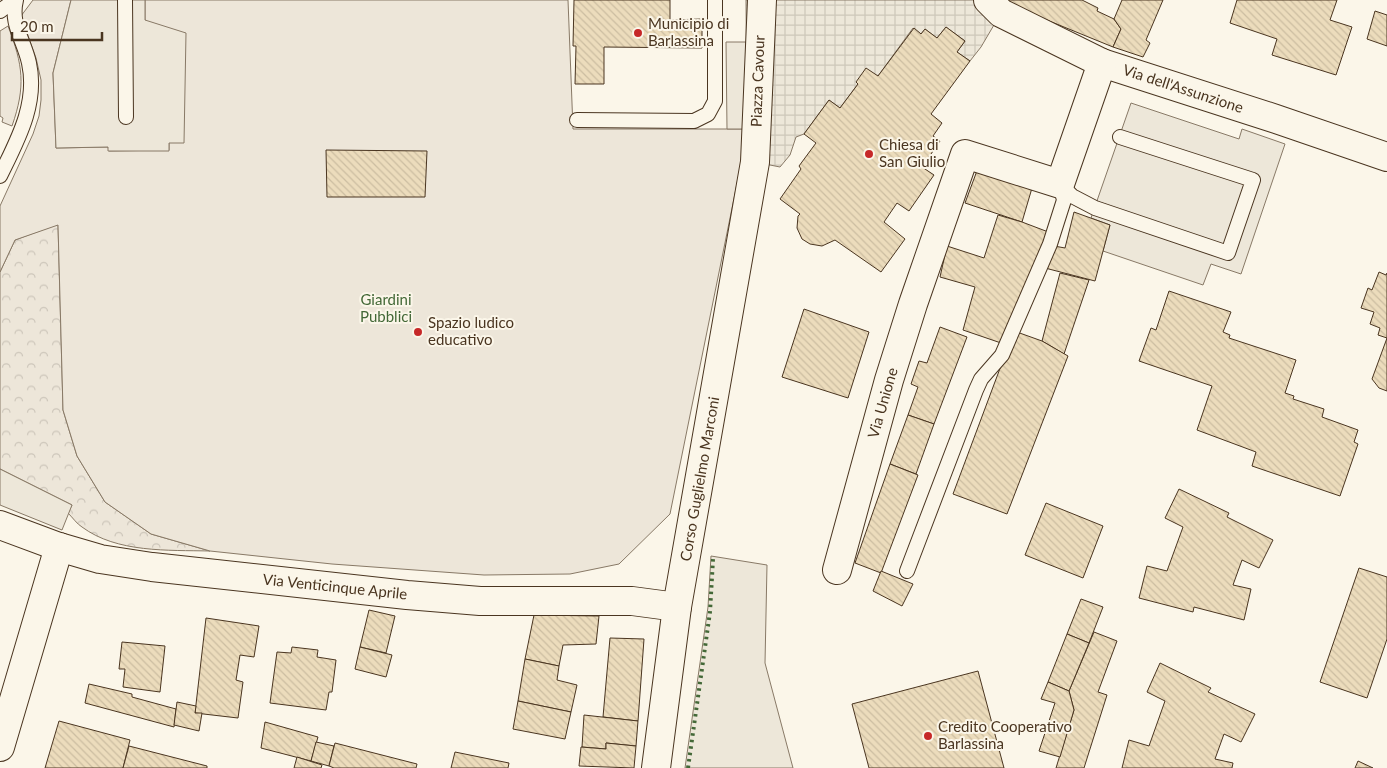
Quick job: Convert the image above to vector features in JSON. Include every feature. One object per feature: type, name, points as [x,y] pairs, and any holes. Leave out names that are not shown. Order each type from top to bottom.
[{"type":"street","name":"Piazza Cavour","points":[[755,162],[762,0]]},
{"type":"street","name":"Via dell'Assunzione","points":[[988,0],[1001,13],[1102,63],[1387,157]]},
{"type":"street","points":[[1060,184],[1102,63]]},
{"type":"street","name":"Via Unione","points":[[837,570],[889,380],[935,238],[965,154],[1060,184]]},
{"type":"street","name":"Corso Guglielmo Marconi","points":[[656,768],[677,607],[755,162]]},
{"type":"street","name":"Via Venticinque Aprile","points":[[0,525],[59,547],[100,559],[152,567],[407,595],[480,601],[632,601],[677,607]]},
{"type":"street","points":[[0,748],[59,547]]},
{"type":"lane","points":[[0,11],[16,0]]},
{"type":"lane","points":[[0,176],[27,115],[32,81],[29,64],[14,21],[16,0]]},
{"type":"lane","points":[[125,0],[126,116]]},
{"type":"lane","points":[[577,120],[694,121],[708,114],[715,101],[715,0]]},
{"type":"lane","points":[[1060,184],[1072,196],[1095,208],[1228,253],[1253,180],[1120,137]]},
{"type":"lane","points":[[907,570],[976,390],[981,379],[1002,355],[1050,244],[1064,200],[1060,184]]},
{"type":"green space","name":"Giardini Pubblici","points":[[33,0],[71,0],[53,73],[56,148],[108,147],[109,151],[169,150],[145,20],[145,0],[568,0],[573,129],[747,129],[670,514],[619,564],[570,574],[484,575],[332,564],[210,551],[151,534],[105,502],[77,456],[63,410],[58,225],[15,240],[0,272],[0,206],[33,134],[39,116],[41,100],[41,80],[36,58],[21,16]]},
{"type":"green space","points":[[8,26],[17,52],[21,76],[19,99],[12,126],[2,122],[3,118],[0,116],[0,31]]},
{"type":"green space","points":[[58,224],[63,410],[77,456],[105,502],[151,534],[210,551],[160,550],[111,542],[78,524],[68,513],[72,505],[0,469],[0,272],[15,240]]},
{"type":"shaded area","points":[[71,0],[145,0],[145,20],[186,33],[184,143],[169,143],[169,151],[108,151],[108,147],[56,148],[53,73]]},
{"type":"shaded area","points":[[746,0],[1005,0],[1001,13],[981,47],[970,61],[957,52],[965,41],[946,27],[937,38],[925,29],[921,34],[913,28],[878,76],[858,84],[840,108],[829,100],[804,134],[796,137],[790,155],[780,167],[755,162],[747,129]]},
{"type":"shaded area","points":[[726,42],[746,42],[747,129],[727,129]]},
{"type":"shaded area","points":[[1131,103],[1239,139],[1242,129],[1285,144],[1241,274],[1211,264],[1203,285],[1103,251],[1110,225],[1091,218]]},
{"type":"shaded area","points":[[0,469],[72,505],[62,530],[0,505]]},
{"type":"shaded area","points":[[711,556],[767,565],[765,663],[793,768],[685,768],[708,607]]},
{"type":"building","name":"Municipio di Barlassina","points":[[574,0],[670,0],[670,20],[702,19],[702,48],[604,47],[604,84],[575,84],[576,46],[573,46]]},
{"type":"building","points":[[1006,0],[1082,0],[1098,8],[1097,11],[1114,19],[1121,29],[1113,47],[1005,3]]},
{"type":"building","points":[[1122,0],[1163,0],[1146,40],[1150,43],[1143,57],[1113,47],[1121,29],[1114,19]]},
{"type":"building","points":[[1237,0],[1337,0],[1330,20],[1352,27],[1336,75],[1272,55],[1277,39],[1230,23]]},
{"type":"building","points":[[1375,11],[1387,15],[1387,46],[1367,39]]},
{"type":"building","name":"Chiesa di San Giulio","points":[[946,27],[965,41],[957,52],[970,61],[931,114],[942,123],[933,136],[940,141],[922,167],[934,175],[909,211],[897,203],[884,222],[905,239],[881,272],[835,240],[822,246],[810,244],[802,239],[797,228],[798,216],[800,214],[780,199],[801,169],[799,166],[816,143],[804,134],[829,100],[840,108],[858,84],[856,82],[866,68],[878,76],[914,28],[921,34],[925,29],[937,38]]},
{"type":"building","points":[[326,150],[427,151],[425,197],[327,197]]},
{"type":"building","points":[[978,168],[1032,188],[1022,222],[965,203]]},
{"type":"building","points":[[1074,212],[1110,225],[1095,281],[1045,268],[1054,246],[1065,248]]},
{"type":"building","points":[[998,215],[1051,233],[1004,344],[963,330],[975,287],[940,277],[947,246],[984,258]]},
{"type":"building","points":[[1379,272],[1386,275],[1387,273],[1387,338],[1378,335],[1380,328],[1370,324],[1374,312],[1361,308],[1368,288],[1372,290]]},
{"type":"building","points":[[1060,273],[1089,280],[1064,354],[1042,341]]},
{"type":"building","points":[[1169,291],[1231,312],[1223,332],[1230,335],[1229,338],[1296,360],[1285,393],[1294,396],[1293,399],[1324,409],[1322,417],[1358,430],[1354,442],[1358,444],[1340,496],[1252,466],[1256,452],[1197,430],[1212,386],[1139,361],[1151,328],[1156,330]]},
{"type":"building","points":[[804,309],[869,332],[848,398],[782,377]]},
{"type":"building","points":[[940,327],[967,337],[934,424],[908,415],[918,387],[911,384],[919,361],[927,363]]},
{"type":"building","points":[[1014,331],[1042,341],[1068,356],[1007,514],[953,494]]},
{"type":"building","points":[[1387,338],[1387,391],[1379,388],[1372,379]]},
{"type":"building","points":[[908,415],[934,424],[916,474],[890,464]]},
{"type":"building","points":[[890,464],[918,475],[881,573],[855,563]]},
{"type":"building","points":[[1179,489],[1229,513],[1227,517],[1273,540],[1259,568],[1242,560],[1233,585],[1251,589],[1244,620],[1194,607],[1193,612],[1139,598],[1147,566],[1167,571],[1183,527],[1165,518]]},
{"type":"building","points":[[1046,503],[1103,526],[1083,578],[1025,555]]},
{"type":"building","points":[[1359,568],[1387,577],[1387,639],[1367,698],[1320,682]]},
{"type":"building","points":[[881,571],[913,584],[902,606],[873,591]]},
{"type":"building","points":[[1081,599],[1103,607],[1089,643],[1067,634]]},
{"type":"building","points":[[369,610],[395,616],[386,653],[360,647]]},
{"type":"building","points":[[534,615],[599,616],[596,644],[563,645],[559,666],[525,659]]},
{"type":"building","points":[[206,618],[259,626],[254,657],[240,655],[236,680],[243,682],[238,718],[195,713]]},
{"type":"building","points":[[1094,632],[1117,641],[1098,692],[1107,695],[1084,768],[1056,768],[1074,710],[1069,691]]},
{"type":"building","points":[[1067,634],[1089,643],[1069,691],[1048,682]]},
{"type":"building","points":[[610,638],[644,639],[638,721],[603,717]]},
{"type":"building","points":[[122,642],[165,646],[160,692],[123,687],[125,669],[119,669]]},
{"type":"building","points":[[292,647],[318,650],[317,657],[336,660],[332,692],[329,692],[326,710],[270,703],[277,652],[291,653]]},
{"type":"building","points":[[360,647],[392,655],[386,677],[355,669]]},
{"type":"building","points":[[525,659],[559,666],[557,680],[577,685],[571,712],[518,701]]},
{"type":"building","points":[[1160,663],[1211,688],[1208,692],[1255,714],[1241,742],[1224,734],[1215,759],[1233,763],[1232,768],[1122,768],[1129,740],[1149,746],[1165,701],[1147,692]]},
{"type":"building","name":"Credito Cooperativo Barlassina","points":[[978,671],[1004,768],[869,768],[852,704]]},
{"type":"building","points":[[1048,682],[1069,691],[1074,710],[1060,757],[1039,751],[1055,703],[1041,699]]},
{"type":"building","points":[[89,684],[132,694],[132,697],[176,709],[174,727],[85,703]]},
{"type":"building","points":[[518,701],[571,712],[565,739],[513,729]]},
{"type":"building","points":[[177,702],[196,706],[195,713],[202,713],[199,731],[174,725]]},
{"type":"building","points":[[584,715],[638,721],[636,746],[606,743],[606,749],[582,747]]},
{"type":"building","points":[[59,721],[130,740],[123,768],[45,768]]},
{"type":"building","points":[[265,722],[318,737],[311,761],[261,748]]},
{"type":"building","points":[[316,742],[334,746],[329,766],[311,761]]},
{"type":"building","points":[[335,743],[417,764],[416,768],[334,768],[329,766]]},
{"type":"building","points":[[606,743],[636,746],[634,768],[579,766],[581,747],[606,749]]},
{"type":"building","points":[[129,746],[207,766],[207,768],[123,768]]},
{"type":"building","points":[[455,752],[509,763],[508,768],[451,768]]},
{"type":"building","points":[[297,757],[322,765],[321,768],[294,768]]},
{"type":"building","points":[[1358,761],[1373,768],[1355,768]]},
{"type":"hedge","points":[[688,768],[710,612],[713,559]]},
{"type":"place","name":"Municipio di Barlassina","points":[[638,33]]},
{"type":"place","name":"Chiesa di San Giulio","points":[[869,154]]},
{"type":"place","name":"Spazio ludico educativo","points":[[418,332]]},
{"type":"place","name":"Credito Cooperativo Barlassina","points":[[928,736]]}]
